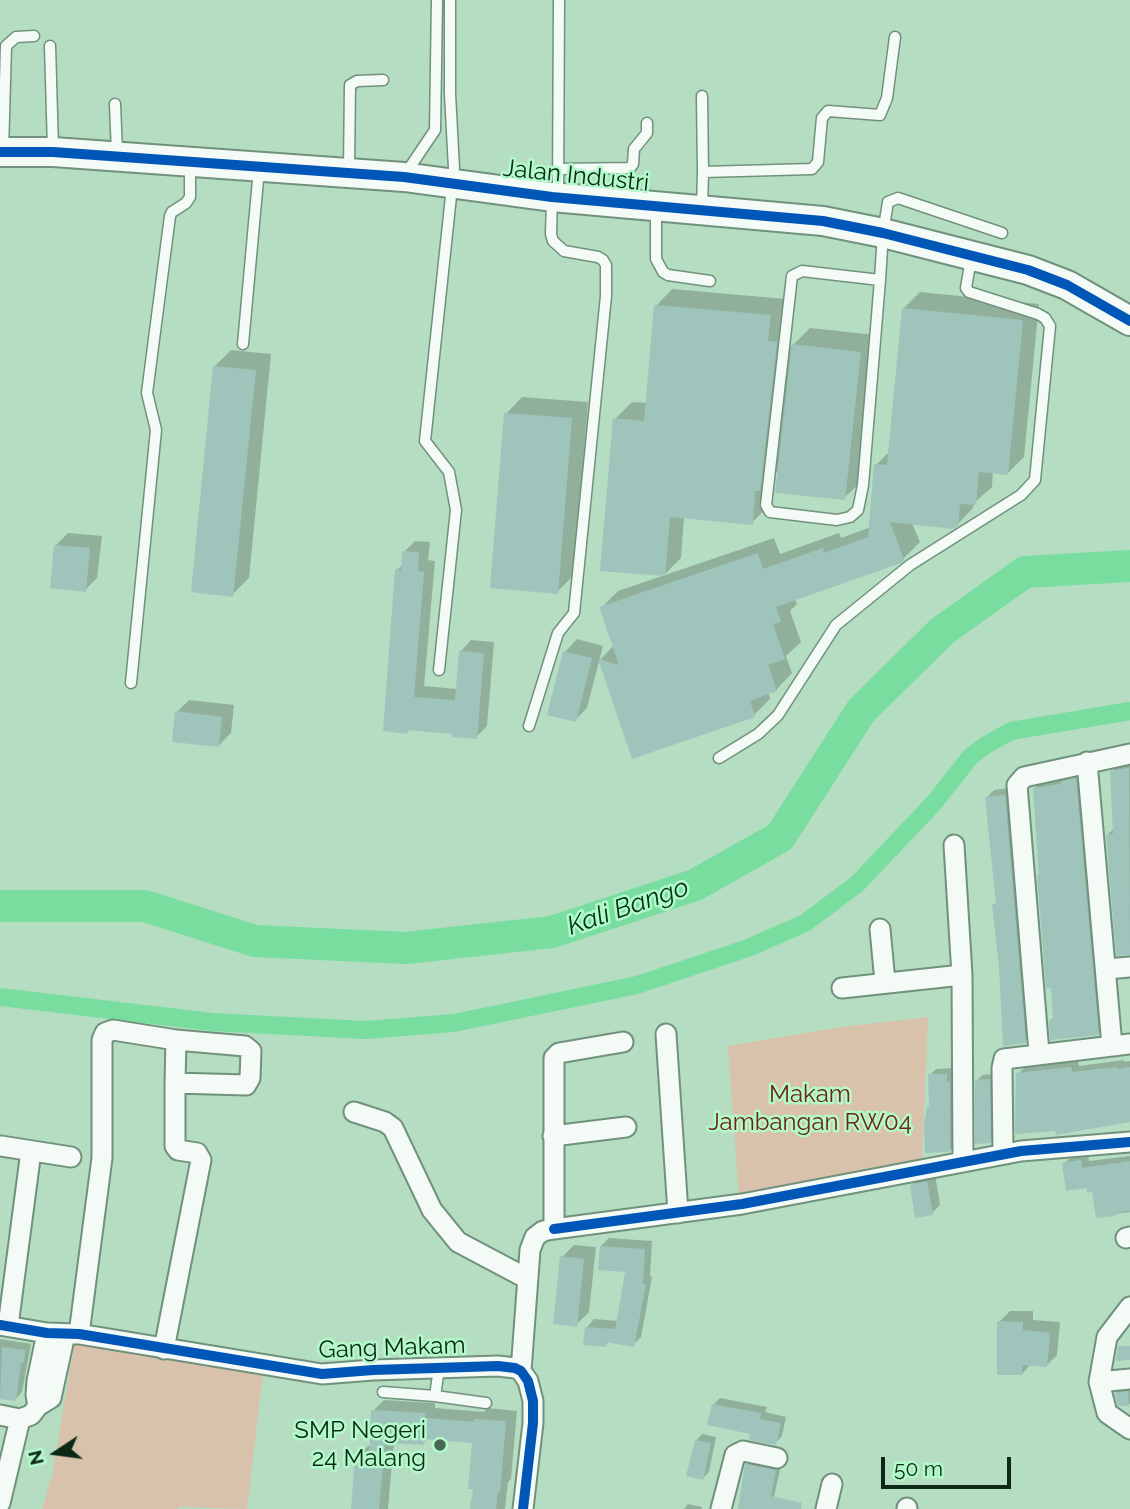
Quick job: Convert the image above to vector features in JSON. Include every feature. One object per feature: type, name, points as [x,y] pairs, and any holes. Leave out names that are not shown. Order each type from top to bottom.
[{"type":"street","name":"Jalan Industri","points":[[1,152],[53,152],[404,177],[555,197],[822,221],[883,233],[1028,271],[1066,285],[1130,321]]},
{"type":"street","points":[[1040,1053],[1017,785],[1024,777],[1130,754]]},
{"type":"street","points":[[1003,1154],[1002,1062],[1010,1057],[1121,1045],[1107,970],[1087,762]]},
{"type":"street","points":[[954,845],[962,975],[963,1162]]},
{"type":"street","points":[[880,929],[885,982]]},
{"type":"street","points":[[1107,970],[1130,967]]},
{"type":"street","points":[[842,988],[962,975]]},
{"type":"street","points":[[0,1415],[20,1419],[31,1415],[38,1406],[51,1398],[102,1158],[103,1036],[113,1030],[176,1040],[246,1046],[251,1052],[250,1078],[246,1085],[175,1083]]},
{"type":"street","points":[[666,1034],[678,1213]]},
{"type":"street","points":[[164,1349],[201,1160],[197,1153],[178,1150],[175,1146],[176,1040]]},
{"type":"street","points":[[554,1229],[554,1058],[559,1053],[623,1042]]},
{"type":"street","points":[[354,1112],[385,1122],[393,1128],[432,1210],[458,1242],[526,1278]]},
{"type":"street","points":[[553,1136],[626,1127]]},
{"type":"street","points":[[523,1509],[534,1410],[531,1389],[521,1371],[526,1278],[532,1241],[543,1231],[742,1204],[1003,1154],[1130,1142]]},
{"type":"street","points":[[1,1146],[71,1157]]},
{"type":"street","points":[[4,1326],[31,1151]]},
{"type":"street","points":[[1130,1307],[1125,1310],[1107,1337],[1099,1382],[1107,1413],[1130,1429]]},
{"type":"street","name":"Gang Makam","points":[[4,1326],[322,1374],[498,1366],[521,1371]]},
{"type":"street","points":[[1099,1382],[1130,1380]]},
{"type":"street","points":[[0,1503],[20,1419]]},
{"type":"street","points":[[721,1509],[734,1455],[743,1451],[777,1458]]},
{"type":"street","points":[[826,1509],[832,1484]]},
{"type":"lane","points":[[404,177],[435,130],[437,0]]},
{"type":"lane","points":[[439,670],[456,510],[449,472],[425,441],[453,184],[450,0]]},
{"type":"lane","points":[[529,726],[558,633],[574,612],[606,296],[606,265],[603,260],[564,251],[553,241],[551,234],[559,169],[558,0]]},
{"type":"lane","points":[[1,152],[6,46],[16,37],[34,36]]},
{"type":"lane","points":[[703,172],[812,169],[818,162],[822,118],[828,111],[874,116],[883,112],[895,37]]},
{"type":"lane","points":[[50,46],[53,152]]},
{"type":"lane","points":[[349,174],[350,85],[357,81],[383,80]]},
{"type":"lane","points":[[702,96],[702,209]]},
{"type":"lane","points":[[115,104],[117,157]]},
{"type":"lane","points":[[559,169],[630,168],[634,149],[648,133],[648,123]]},
{"type":"lane","points":[[131,683],[156,430],[147,393],[170,216],[187,203],[190,197],[190,161]]},
{"type":"lane","points":[[243,344],[259,165]]},
{"type":"lane","points":[[880,280],[802,271],[792,276],[766,505],[770,512],[837,520],[850,517],[858,510],[863,485],[880,280],[883,233],[888,202],[898,198],[1002,233]]},
{"type":"lane","points":[[656,205],[656,259],[663,272],[710,281]]},
{"type":"lane","points":[[719,758],[758,734],[778,715],[836,625],[910,565],[1021,495],[1035,480],[1050,326],[1045,318],[1038,314],[969,292],[966,288],[971,256]]},
{"type":"lane","points":[[435,1396],[439,1368]]},
{"type":"lane","points":[[383,1392],[486,1403]]},
{"type":"green space","name":"Makam Jambangan RW04","points":[[928,1017],[922,1162],[739,1198],[728,1046],[841,1027]]},
{"type":"green space","points":[[86,1342],[263,1373],[247,1509],[42,1509],[53,1472],[74,1345]]},
{"type":"building","points":[[654,305],[771,315],[768,341],[777,342],[760,491],[755,491],[753,525],[670,517],[665,576],[600,571],[613,418],[644,421]]},
{"type":"building","points":[[902,308],[1023,320],[1008,475],[979,472],[976,505],[960,504],[958,526],[954,529],[890,522],[904,560],[901,563],[776,607],[781,622],[773,624],[785,659],[768,665],[777,691],[750,701],[755,717],[632,759],[598,659],[619,665],[599,607],[758,553],[763,569],[823,548],[824,553],[868,537],[874,464],[887,465]]},
{"type":"building","points":[[792,344],[861,352],[845,500],[775,493]]},
{"type":"building","points":[[213,366],[256,370],[233,597],[191,592]]},
{"type":"building","points":[[504,413],[572,418],[558,594],[490,588]]},
{"type":"building","points":[[54,545],[90,548],[86,592],[50,588]]},
{"type":"building","points":[[402,551],[419,552],[418,571],[424,572],[414,697],[455,700],[459,651],[484,653],[477,739],[408,730],[407,734],[383,731],[395,569],[401,570]]},
{"type":"building","points":[[563,651],[592,658],[576,722],[547,715]]},
{"type":"building","points":[[175,711],[222,717],[219,747],[172,742]]},
{"type":"building","points":[[1129,768],[1130,955],[1116,956],[1106,834],[1113,834],[1110,771]]},
{"type":"building","points":[[1076,778],[1099,1035],[1050,1040],[1049,1020],[1053,1020],[1051,988],[1046,989],[1033,788],[1061,784],[1061,781]]},
{"type":"building","points":[[1005,795],[1026,1043],[1003,1046],[999,966],[992,904],[996,904],[985,797]]},
{"type":"building","points":[[1071,1067],[1072,1072],[1130,1067],[1130,1122],[1056,1135],[1055,1131],[1015,1134],[1016,1073]]},
{"type":"building","points":[[928,1074],[947,1074],[947,1082],[950,1082],[950,1152],[925,1153],[924,1125],[929,1107]]},
{"type":"building","points":[[990,1079],[991,1143],[975,1144],[975,1080]]},
{"type":"building","points":[[1081,1160],[1082,1168],[1130,1161],[1130,1211],[1096,1218],[1092,1192],[1087,1193],[1087,1188],[1066,1191],[1062,1163]]},
{"type":"building","points":[[927,1181],[933,1215],[915,1218],[910,1185]]},
{"type":"building","points":[[600,1246],[645,1249],[643,1284],[646,1284],[634,1347],[606,1342],[606,1347],[583,1345],[585,1327],[615,1329],[616,1325],[625,1272],[598,1270]]},
{"type":"building","points":[[560,1256],[584,1259],[577,1327],[553,1324]]},
{"type":"building","points":[[997,1321],[1023,1322],[1023,1330],[1050,1333],[1047,1367],[1022,1365],[1022,1375],[997,1375]]},
{"type":"building","points":[[1118,1346],[1130,1346],[1130,1360],[1116,1361]]},
{"type":"building","points":[[2,1347],[25,1350],[16,1401],[0,1399]]},
{"type":"building","points":[[1128,1391],[1129,1406],[1118,1406],[1114,1393]]},
{"type":"building","points":[[712,1404],[761,1413],[760,1419],[781,1423],[776,1445],[749,1440],[750,1434],[707,1425]]},
{"type":"building","points":[[371,1410],[425,1413],[425,1418],[474,1422],[474,1419],[506,1421],[496,1509],[470,1509],[473,1489],[468,1489],[472,1443],[424,1439],[424,1445],[385,1443],[379,1509],[351,1509],[355,1456],[369,1457]]},
{"type":"building","points":[[695,1440],[711,1443],[703,1480],[686,1476]]},
{"type":"building","points":[[745,1464],[776,1470],[771,1496],[802,1503],[801,1509],[738,1509]]},
{"type":"waterway","name":"Kali Bango","points":[[0,906],[145,906],[255,941],[406,948],[552,932],[695,885],[780,837],[861,711],[942,631],[1025,572],[1130,566]]},
{"type":"waterway","name":"Kali Bango","points":[[0,997],[212,1022],[365,1030],[454,1023],[637,985],[748,948],[805,923],[857,884],[933,804],[971,756],[1011,731],[1130,711]]},
{"type":"cycle path","points":[[0,152],[53,152],[404,177],[552,197],[823,221],[883,233],[1028,270],[1067,285],[1130,321]]},
{"type":"cycle path","points":[[554,1229],[742,1204],[1021,1151],[1130,1142]]},
{"type":"cycle path","points":[[0,1325],[47,1333],[79,1334],[322,1374],[498,1366],[515,1368],[521,1371],[528,1381],[533,1401],[523,1509]]},
{"type":"place","name":"SMP Negeri 24 Malang","points":[[440,1445]]}]
